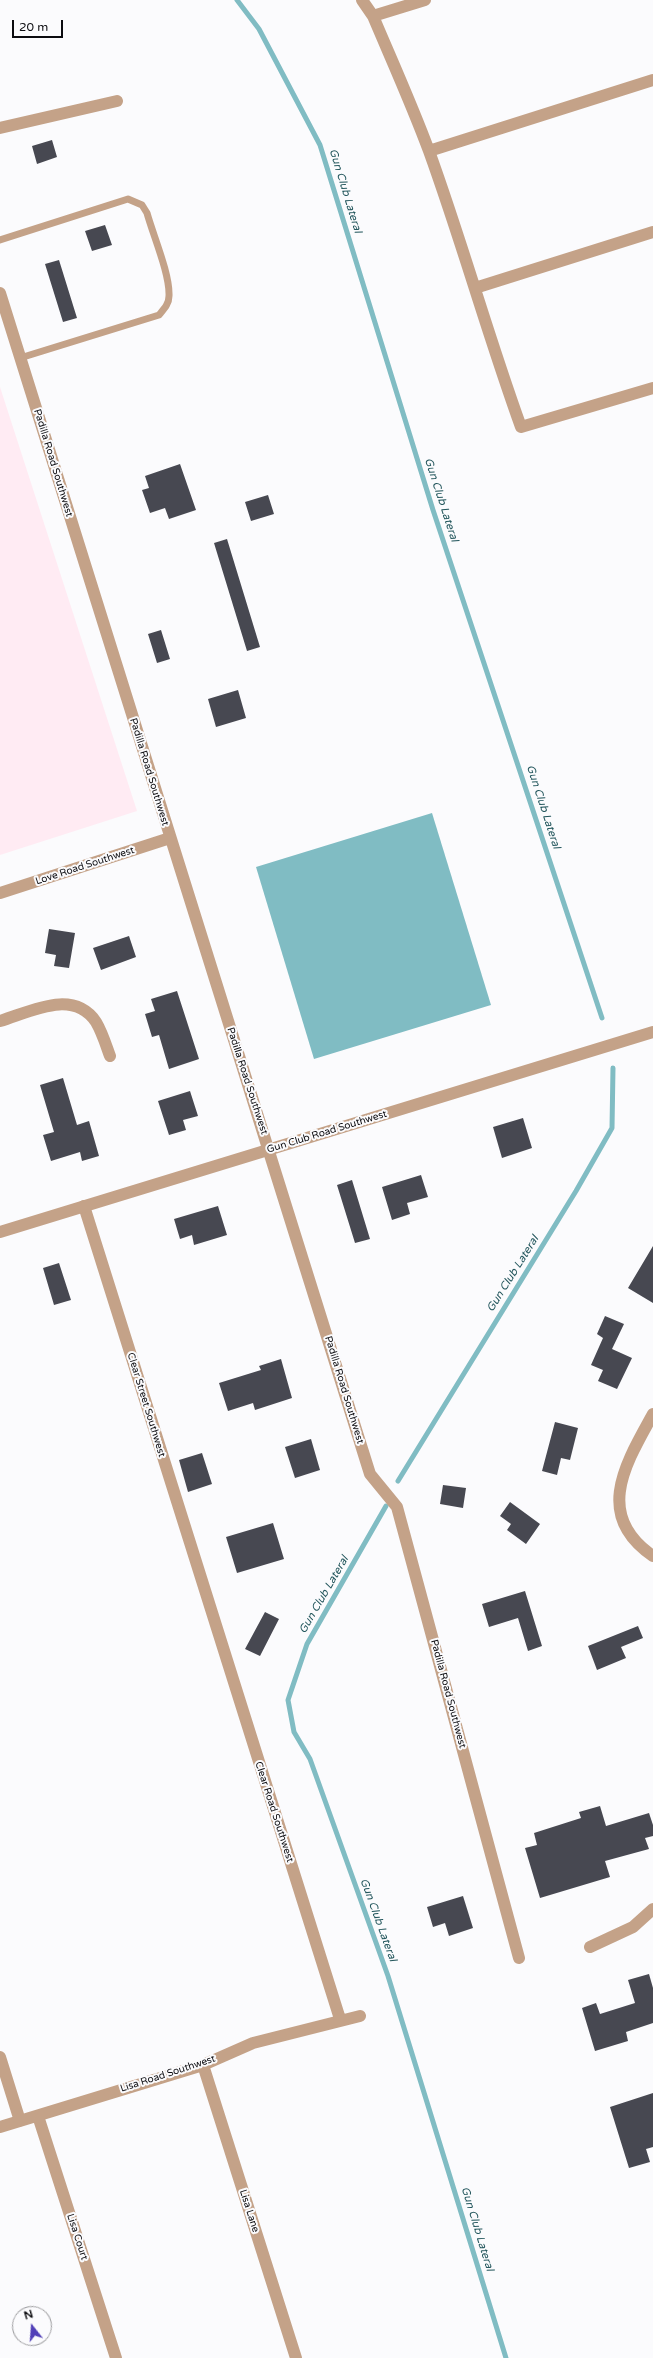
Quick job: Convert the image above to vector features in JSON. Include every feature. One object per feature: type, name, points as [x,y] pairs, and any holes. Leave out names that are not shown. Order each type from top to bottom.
[{"type":"street","points":[[362,0],[373,16],[429,151],[494,350],[521,427],[653,388]]},
{"type":"street","points":[[373,16],[425,0]]},
{"type":"street","points":[[429,151],[653,80]]},
{"type":"street","points":[[0,128],[117,101]]},
{"type":"street","points":[[475,288],[653,232]]},
{"type":"street","name":"Padilla Road Southwest","points":[[0,293],[370,1474],[397,1507],[519,1958]]},
{"type":"street","name":"Love Road Southwest","points":[[0,893],[170,838]]},
{"type":"street","points":[[0,1022],[52,1005],[67,1004],[79,1006],[96,1022],[110,1056]]},
{"type":"street","name":"Gun Club Road Southwest","points":[[0,1232],[653,1032]]},
{"type":"street","name":"Clear Street Southwest","points":[[84,1206],[208,1605]]},
{"type":"street","points":[[653,1414],[626,1462],[618,1499],[630,1536],[653,1556]]},
{"type":"street","name":"Clear Road Southwest","points":[[208,1605],[340,2019]]},
{"type":"street","points":[[590,1947],[633,1928],[653,1909]]},
{"type":"street","name":"Lisa Road Southwest","points":[[0,2127],[203,2065],[253,2043],[340,2019],[360,2016]]},
{"type":"street","points":[[0,2057],[20,2121]]},
{"type":"street","name":"Lisa Lane","points":[[203,2065],[296,2358]]},
{"type":"street","name":"Lisa Court","points":[[38,2116],[116,2358]]},
{"type":"lane","points":[[0,240],[128,199],[142,205],[147,213],[167,280],[169,296],[167,306],[159,315],[20,358]]},
{"type":"shaded area","points":[[0,387],[137,811],[0,855]]},
{"type":"water","points":[[432,813],[491,1005],[314,1059],[256,867]]},
{"type":"building","points":[[52,140],[57,157],[37,164],[32,146]]},
{"type":"building","points":[[105,225],[112,245],[92,251],[85,231]]},
{"type":"building","points":[[59,260],[77,318],[63,322],[45,264]]},
{"type":"building","points":[[180,464],[196,510],[169,519],[165,508],[150,513],[142,490],[149,488],[145,476]]},
{"type":"building","points":[[268,495],[274,514],[251,521],[245,502]]},
{"type":"building","points":[[227,539],[260,647],[247,651],[214,543]]},
{"type":"building","points":[[161,630],[170,659],[157,663],[148,634]]},
{"type":"building","points":[[238,690],[246,718],[216,727],[208,699]]},
{"type":"building","points":[[49,929],[75,933],[69,968],[54,966],[56,955],[45,953]]},
{"type":"building","points":[[129,936],[136,957],[101,970],[93,948]]},
{"type":"building","points":[[177,991],[199,1059],[169,1069],[159,1035],[152,1037],[145,1014],[155,1011],[151,999]]},
{"type":"building","points":[[63,1078],[77,1125],[89,1121],[99,1156],[82,1161],[80,1152],[51,1161],[43,1135],[54,1132],[40,1085]]},
{"type":"building","points":[[190,1091],[198,1116],[183,1120],[186,1130],[169,1135],[158,1101]]},
{"type":"building","points":[[523,1118],[532,1148],[502,1158],[493,1127]]},
{"type":"building","points":[[421,1175],[428,1197],[407,1203],[410,1214],[392,1220],[382,1187]]},
{"type":"building","points":[[352,1180],[370,1239],[355,1243],[337,1185]]},
{"type":"building","points":[[218,1206],[227,1235],[194,1245],[192,1235],[180,1239],[174,1219]]},
{"type":"building","points":[[653,1246],[653,1303],[628,1288]]},
{"type":"building","points":[[59,1263],[71,1300],[54,1305],[43,1268]]},
{"type":"building","points":[[605,1316],[624,1324],[612,1349],[632,1358],[617,1389],[598,1381],[603,1370],[591,1365],[603,1338],[597,1334]]},
{"type":"building","points":[[281,1359],[292,1398],[255,1410],[253,1403],[228,1411],[219,1383],[261,1370],[259,1366]]},
{"type":"building","points":[[555,1422],[578,1428],[570,1460],[561,1458],[557,1475],[542,1471]]},
{"type":"building","points":[[311,1439],[320,1470],[295,1478],[285,1447]]},
{"type":"building","points":[[202,1453],[212,1484],[188,1492],[179,1460]]},
{"type":"building","points":[[443,1485],[466,1488],[463,1508],[440,1504]]},
{"type":"building","points":[[510,1502],[540,1524],[526,1544],[507,1530],[511,1524],[500,1516]]},
{"type":"building","points":[[273,1523],[284,1559],[237,1573],[226,1537]]},
{"type":"building","points":[[525,1591],[542,1646],[528,1651],[518,1618],[489,1627],[482,1604]]},
{"type":"building","points":[[265,1612],[279,1619],[260,1656],[245,1649]]},
{"type":"building","points":[[638,1626],[643,1638],[621,1647],[626,1658],[597,1670],[588,1646]]},
{"type":"building","points":[[600,1806],[606,1826],[649,1813],[653,1825],[653,1836],[645,1838],[649,1849],[605,1861],[610,1877],[540,1898],[525,1848],[537,1845],[534,1833],[581,1818],[579,1812]]},
{"type":"building","points":[[463,1896],[473,1928],[449,1936],[445,1923],[433,1927],[427,1907]]},
{"type":"building","points":[[649,1974],[653,1988],[653,2023],[626,2032],[628,2041],[595,2051],[582,2008],[596,2003],[600,2014],[635,2003],[628,1980]]},
{"type":"building","points":[[653,2093],[653,2147],[646,2149],[650,2162],[629,2168],[610,2107]]},
{"type":"waterway","name":"Gun Club Lateral","points":[[237,0],[259,29],[320,145],[433,510],[602,1018]]},
{"type":"waterway","name":"Gun Club Lateral","points":[[398,1481],[576,1191],[612,1128],[613,1068]]},
{"type":"waterway","name":"Gun Club Lateral","points":[[386,1506],[307,1644],[288,1700],[294,1732],[310,1759],[388,1976],[506,2358]]}]
